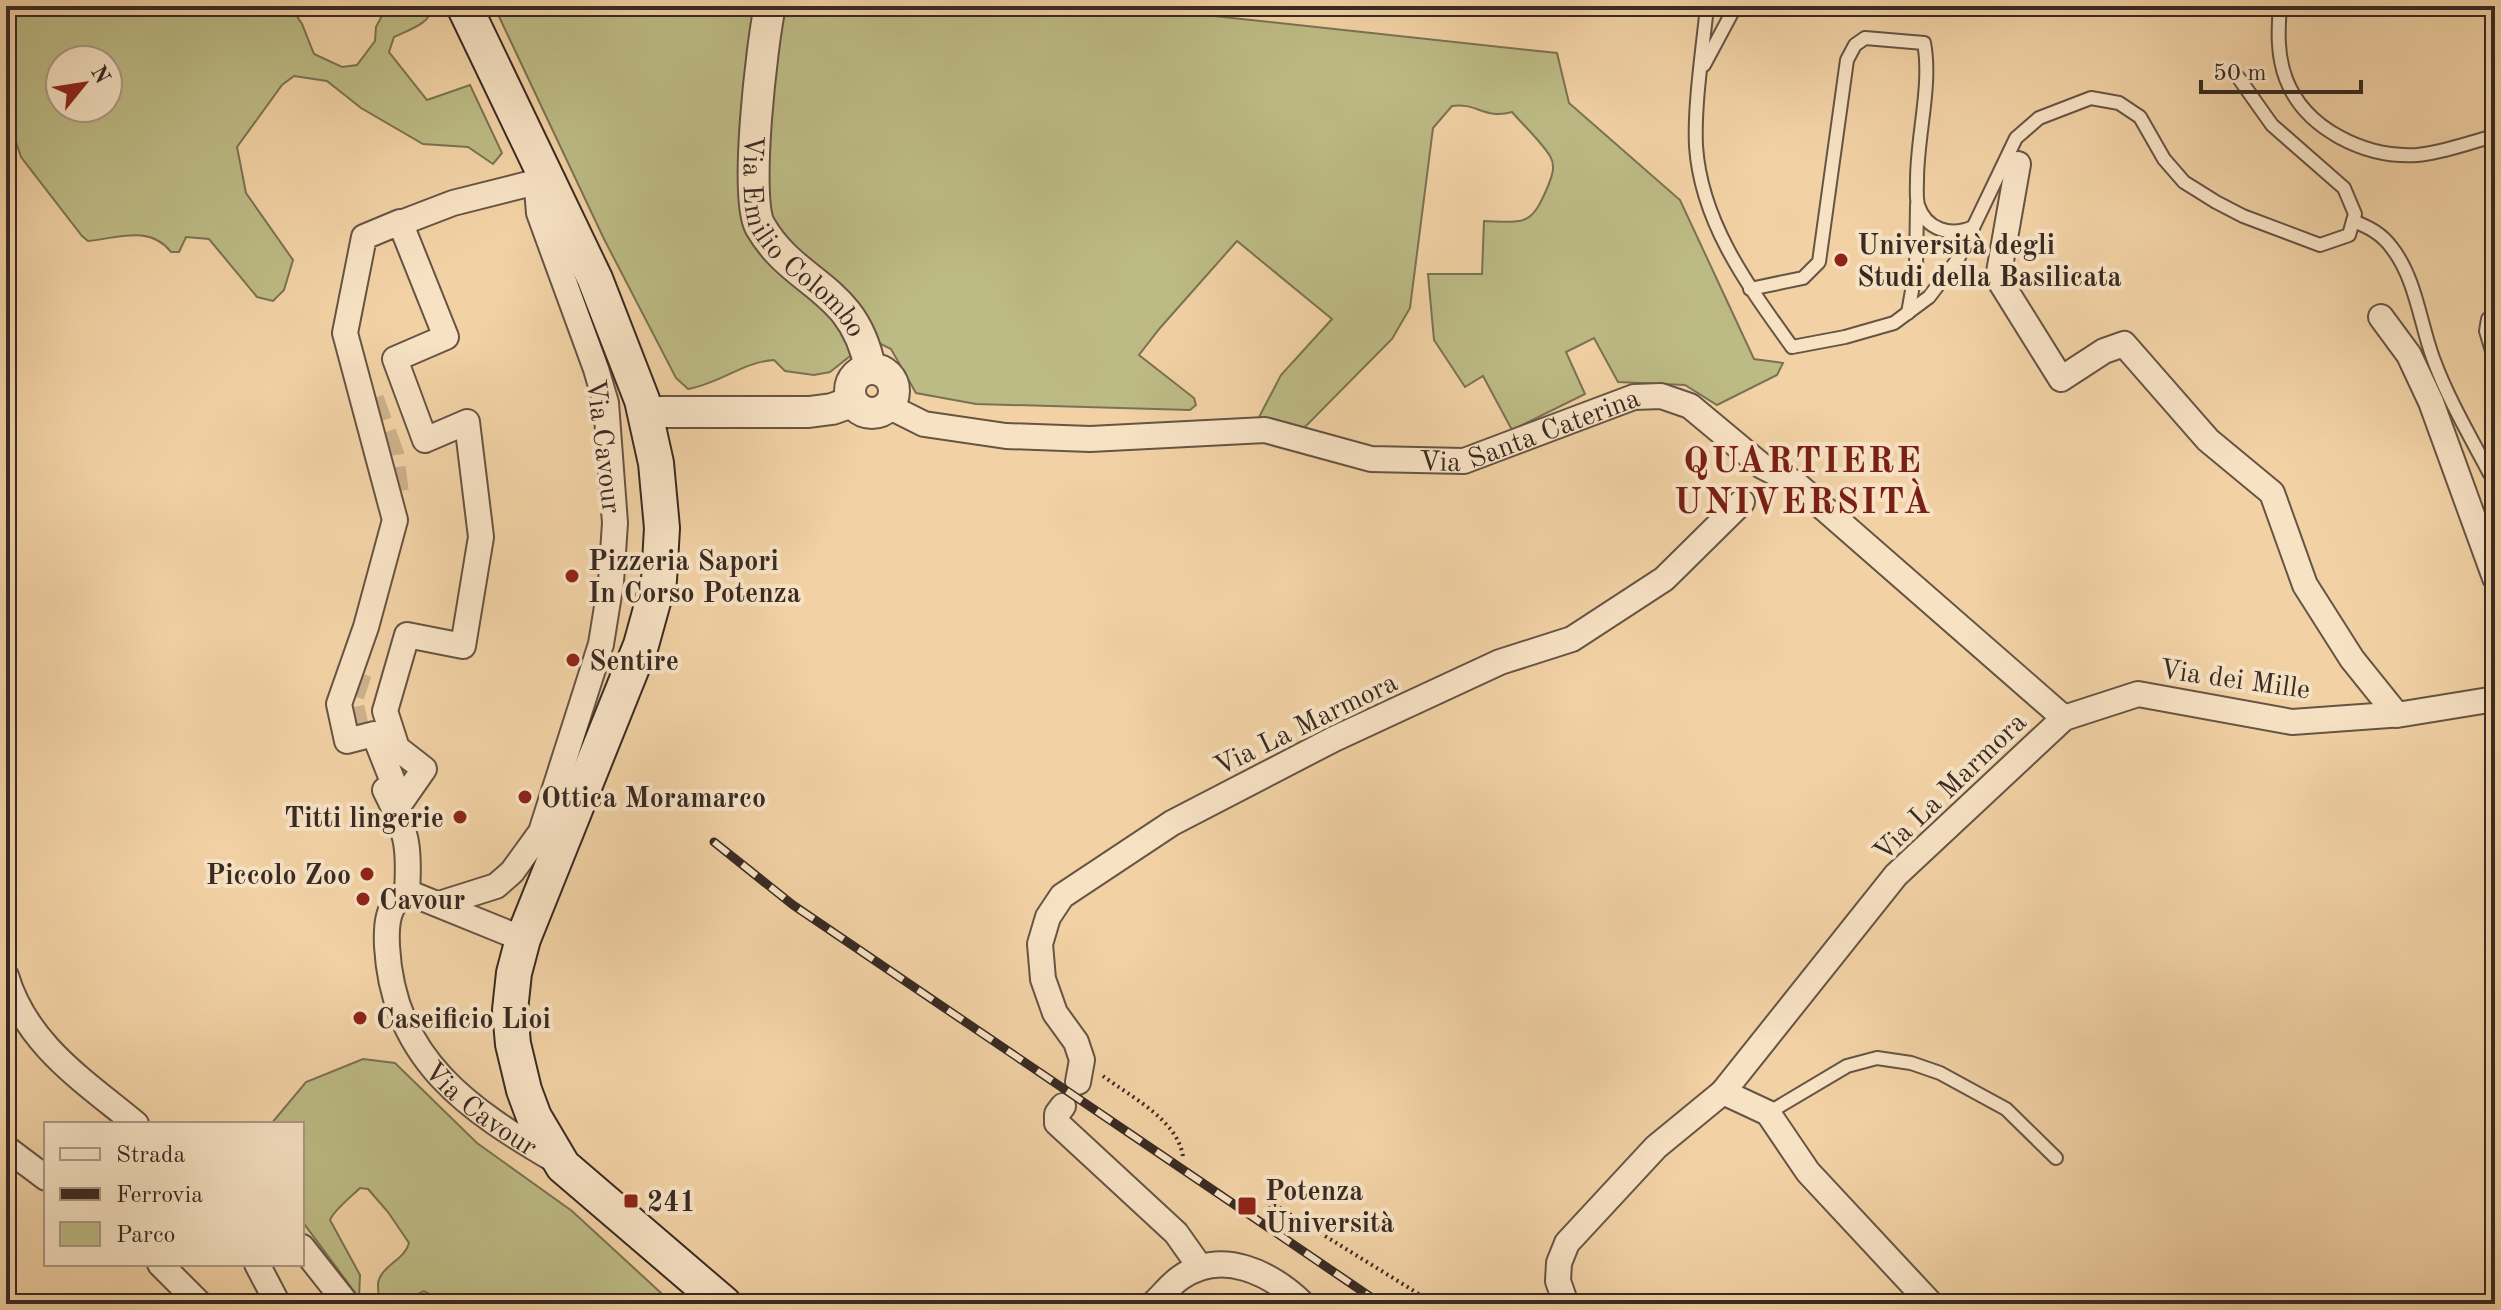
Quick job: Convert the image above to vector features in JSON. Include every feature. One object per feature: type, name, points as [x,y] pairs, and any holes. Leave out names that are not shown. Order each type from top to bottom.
[{"type":"main road","name":"Via Cavour","points":[[464,6],[542,175],[595,279],[645,412],[656,463],[662,528],[659,580],[641,645],[523,939],[514,973],[510,1010],[513,1044],[534,1117],[563,1166],[724,1304]]},
{"type":"street","name":"Via Emilio Colombo","points":[[770,6],[756,131],[753,206],[758,224],[776,249],[840,304],[856,324],[870,368]]},
{"type":"street","points":[[2018,164],[1998,278],[2061,379],[2104,351],[2124,344],[2208,440],[2272,493],[2305,585],[2352,659],[2397,715]]},
{"type":"street","points":[[406,221],[542,175]]},
{"type":"street","name":"Via Cavour","points":[[439,904],[496,886],[512,872],[541,832],[601,644],[611,582],[615,523],[606,403],[539,213],[537,189],[542,175]]},
{"type":"street","points":[[400,222],[446,337],[395,359],[425,440],[467,422],[481,537],[463,646],[407,635],[385,711],[397,748],[424,769],[401,802],[374,734],[347,741],[339,704],[366,627],[395,520],[345,333],[364,237],[400,222]]},
{"type":"street","points":[[2381,317],[2409,355],[2431,402],[2495,578]]},
{"type":"street","points":[[852,402],[852,381],[856,375],[870,368],[883,371],[892,381],[894,394],[888,406]]},
{"type":"street","name":"Via Santa Caterina","points":[[645,412],[809,412],[852,402],[864,412],[879,412],[888,406],[924,424],[1006,436],[1090,439],[1265,430],[1371,459],[1464,461],[1634,397],[1661,396],[1690,406],[1762,466],[1795,483],[2064,718]]},
{"type":"street","name":"Via La Marmora","points":[[1080,1071],[1076,1042],[1055,1013],[1043,979],[1040,944],[1048,917],[1062,896],[1172,823],[1334,739],[1500,662],[1572,639],[1664,579],[1742,502]]},
{"type":"street","name":"Via dei Mille","points":[[2064,718],[2138,694],[2292,722],[2397,715],[2495,699]]},
{"type":"street","name":"Via La Marmora","points":[[1566,1304],[1558,1281],[1559,1263],[1567,1243],[1656,1147],[1723,1092],[1896,875],[2064,718]]},
{"type":"street","points":[[360,742],[406,833],[409,858],[407,892],[523,939]]},
{"type":"street","name":"Via Cavour","points":[[407,892],[390,908],[386,936],[388,972],[402,1020],[416,1046],[446,1084],[491,1123],[563,1166]]},
{"type":"street","points":[[6,976],[25,1021],[42,1045],[134,1122]]},
{"type":"street","points":[[1723,1092],[1768,1113],[1808,1172],[1931,1304]]},
{"type":"street","points":[[1063,1106],[1057,1114],[1057,1123],[1176,1233],[1200,1267]]},
{"type":"street","points":[[6,1148],[44,1176]]},
{"type":"street","points":[[304,1250],[347,1304]]},
{"type":"street","points":[[1153,1304],[1180,1278],[1200,1267],[1228,1265],[1249,1268],[1272,1277],[1303,1304]]},
{"type":"street","points":[[162,1266],[200,1304]]},
{"type":"street","points":[[258,1266],[278,1304]]},
{"type":"lane","points":[[1707,6],[1696,145],[1703,192],[1715,225],[1750,289],[1792,347],[1845,337],[1894,323],[1929,297],[1958,259],[2016,138],[2039,118],[2091,98],[2119,103],[2140,117],[2164,159],[2184,182],[2243,216],[2320,245],[2349,235],[2355,214],[2344,188],[2272,125],[2238,77]]},
{"type":"lane","points":[[2280,6],[2277,41],[2286,81],[2306,110],[2329,133],[2372,150],[2417,155],[2495,136]]},
{"type":"lane","points":[[1701,71],[1735,7]]},
{"type":"lane","points":[[1750,289],[1803,278],[1819,262],[1847,60],[1855,45],[1865,38],[1924,43],[1927,59],[1917,158],[1916,268],[1908,313]]},
{"type":"lane","points":[[1917,203],[1935,227],[1950,233],[1973,227]]},
{"type":"lane","points":[[2353,221],[2373,229],[2392,247],[2405,268],[2432,356],[2452,404],[2490,474],[2495,477]]},
{"type":"lane","points":[[2495,313],[2488,319],[2486,331],[2495,361]]},
{"type":"lane","points":[[1768,1113],[1847,1066],[1877,1058],[1911,1063],[1940,1073],[2006,1109],[2056,1158]]},
{"type":"path","points":[[1080,1071],[1165,1123],[1180,1141],[1183,1157]]},
{"type":"path","points":[[1264,1212],[1275,1205],[1435,1304]]},
{"type":"green space","points":[[6,6],[290,6],[302,24],[314,54],[342,67],[357,65],[375,41],[376,27],[387,6],[433,6],[423,22],[394,37],[389,52],[427,100],[470,85],[502,153],[493,164],[468,147],[423,144],[361,108],[327,81],[294,76],[282,85],[237,147],[246,193],[293,260],[284,290],[273,301],[257,297],[209,239],[186,237],[179,252],[171,252],[153,238],[143,236],[88,241],[21,157],[6,121]]},
{"type":"green space","points":[[494,6],[1176,6],[1186,13],[1557,53],[1569,103],[1680,200],[1754,359],[1783,363],[1777,375],[1717,405],[1685,385],[1618,382],[1594,338],[1566,352],[1585,394],[1512,430],[1483,376],[1465,387],[1434,340],[1428,274],[1482,274],[1484,221],[1518,221],[1531,215],[1548,186],[1553,164],[1542,144],[1512,112],[1487,113],[1460,105],[1452,106],[1433,128],[1410,308],[1392,339],[1302,430],[1258,419],[1281,375],[1332,319],[1237,241],[1139,355],[1194,398],[1196,405],[1190,410],[976,404],[916,393],[891,349],[879,343],[864,345],[830,372],[814,375],[785,371],[774,360],[688,389],[676,378],[604,239]]},
{"type":"green space","points":[[363,1059],[395,1063],[477,1143],[572,1211],[673,1304],[440,1304],[437,1298],[424,1291],[396,1304],[379,1304],[380,1278],[409,1243],[368,1189],[360,1188],[330,1220],[360,1275],[359,1298],[304,1224],[304,1122],[273,1122],[306,1082]]},
{"type":"tunnel","points":[[372,399],[392,454],[398,502]]},
{"type":"tunnel","points":[[360,673],[351,700],[360,742]]},
{"type":"railway","points":[[714,842],[793,905],[1381,1304]]},
{"type":"place","name":"Università degli Studi della Basilicata","points":[[1841,260]]},
{"type":"place","name":"Pizzeria Sapori In Corso Potenza","points":[[572,576]]},
{"type":"place","name":"Sentire","points":[[573,660]]},
{"type":"place","name":"Ottica Moramarco","points":[[525,797]]},
{"type":"place","name":"Titti lingerie","points":[[460,817]]},
{"type":"place","name":"Piccolo Zoo","points":[[367,874]]},
{"type":"place","name":"Cavour","points":[[363,899]]},
{"type":"place","name":"Caseificio Lioi","points":[[360,1018]]},
{"type":"place","name":"241","points":[[631,1201]]},
{"type":"place","name":"Potenza Università","points":[[1247,1206]]},
{"type":"district","name":"QUARTIERE UNIVERSITÀ","points":[[1803,480]]}]
